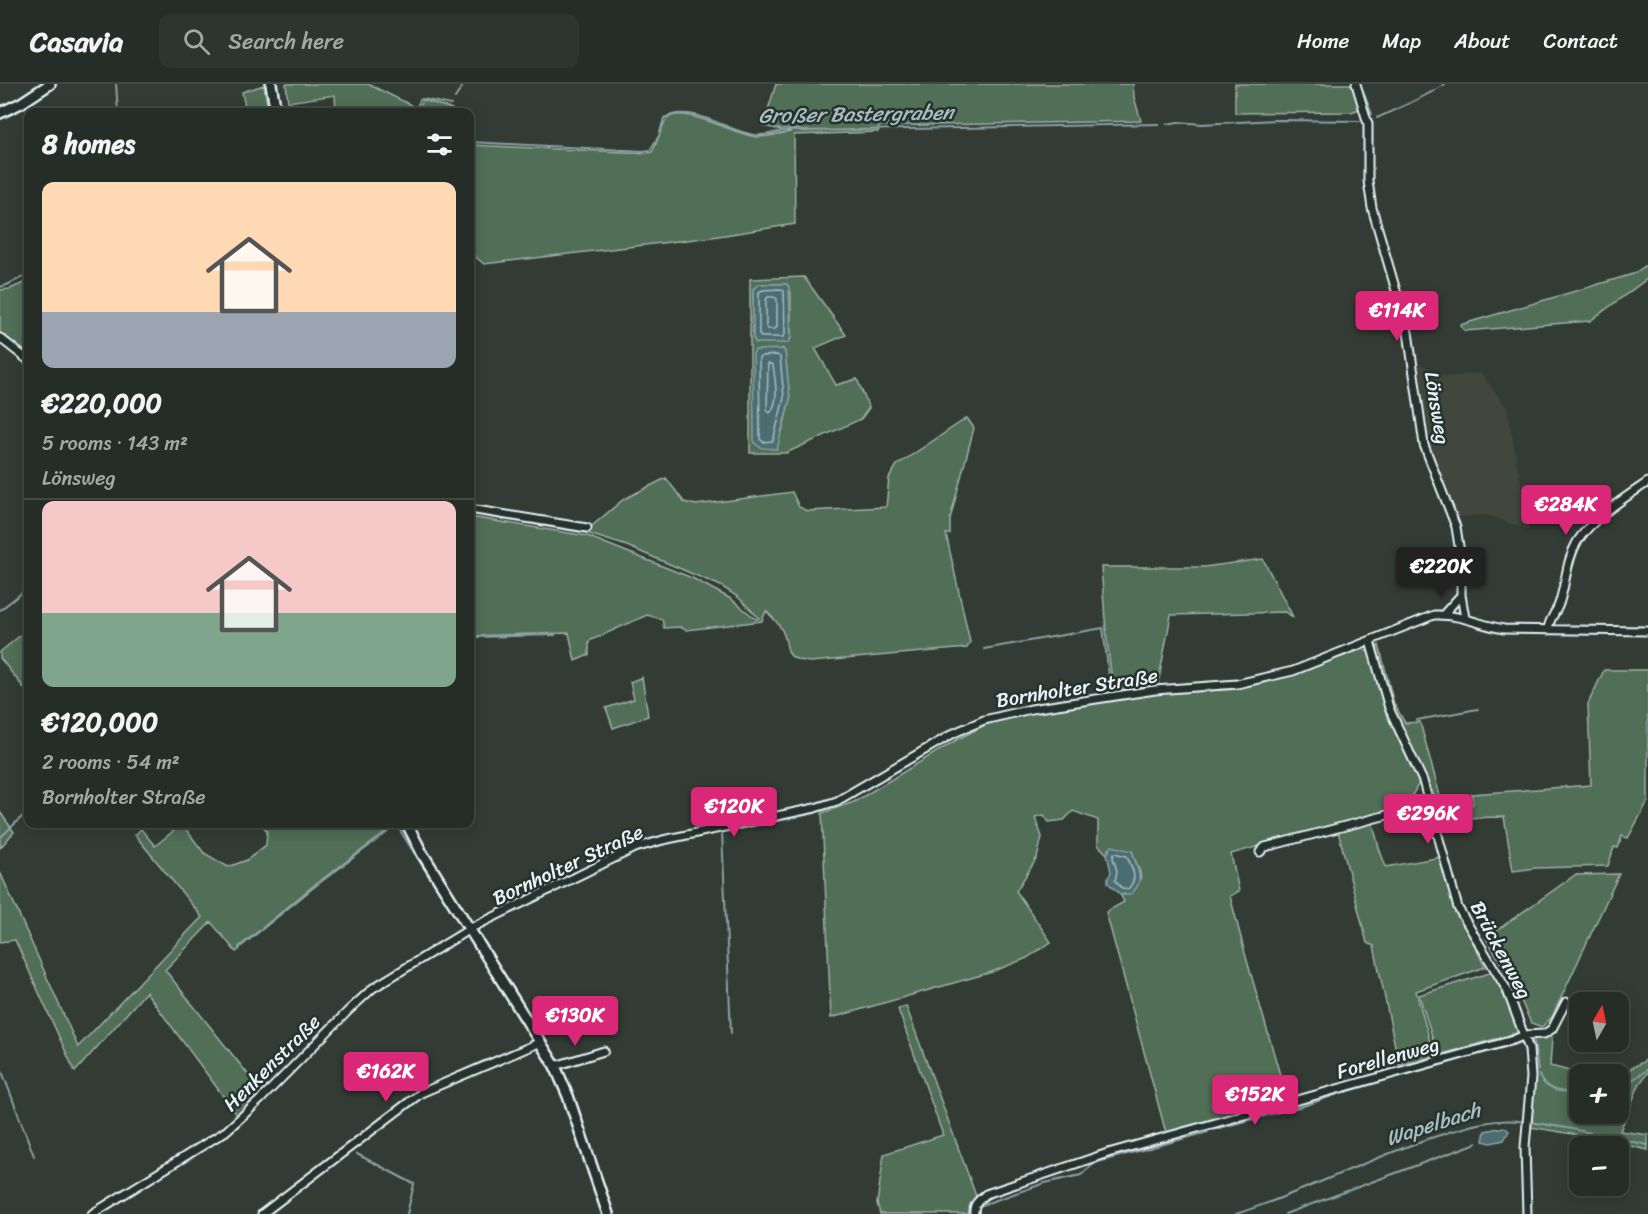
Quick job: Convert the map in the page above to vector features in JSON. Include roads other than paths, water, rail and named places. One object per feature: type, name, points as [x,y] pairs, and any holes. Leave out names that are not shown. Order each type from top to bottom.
[{"type":"street","points":[[0,113],[21,103],[50,84]]},
{"type":"street","points":[[271,84],[275,108]]},
{"type":"street","name":"Lönsweg","points":[[1356,84],[1368,124],[1368,181],[1372,208],[1408,332],[1424,446],[1456,527],[1461,559],[1461,595],[1465,618]]},
{"type":"street","points":[[0,338],[24,357]]},
{"type":"street","points":[[1548,630],[1548,625],[1559,605],[1569,563],[1577,542],[1600,518],[1648,482]]},
{"type":"street","points":[[474,510],[587,528]]},
{"type":"street","points":[[1443,615],[1461,595]]},
{"type":"street","name":"Bornholter Straße","points":[[469,929],[635,848],[837,801],[954,733],[984,720],[1030,709],[1155,690],[1237,684],[1293,670],[1370,642],[1434,615],[1465,618],[1487,627],[1504,629],[1648,631]]},
{"type":"street","name":"Brückenweg","points":[[1370,642],[1389,708],[1423,781],[1458,908],[1506,990],[1529,1049],[1531,1077],[1525,1147],[1527,1214]]},
{"type":"street","points":[[1260,852],[1264,848],[1429,804]]},
{"type":"street","points":[[408,828],[555,1066],[568,1096],[608,1214]]},
{"type":"street","name":"Henkenstraße","points":[[92,1214],[226,1131],[363,996],[469,929]]},
{"type":"street","name":"Forellenweg","points":[[974,1214],[978,1200],[986,1194],[1108,1153],[1525,1035],[1544,1034],[1552,1029],[1566,1002]]},
{"type":"street","points":[[262,1214],[421,1093],[541,1042]]},
{"type":"street","points":[[555,1066],[604,1051]]},
{"type":"water","points":[[759,284],[787,284],[789,287],[791,338],[788,343],[756,343],[753,338],[753,289]]},
{"type":"water","points":[[783,349],[790,399],[777,449],[764,448],[758,446],[754,441],[753,354],[755,350]]},
{"type":"water","points":[[1112,846],[1132,851],[1139,880],[1135,890],[1129,895],[1120,894],[1108,883],[1111,872],[1107,854]]},
{"type":"water","points":[[1504,1127],[1509,1131],[1504,1140],[1491,1143],[1483,1141],[1485,1131]]},
{"type":"waterway","points":[[116,84],[118,108]]},
{"type":"waterway","points":[[455,98],[464,84]]},
{"type":"waterway","points":[[1360,84],[1372,114]]},
{"type":"waterway","name":"Großer Bastergraben","points":[[1377,118],[1445,84]]},
{"type":"waterway","points":[[265,86],[268,108]]},
{"type":"waterway","points":[[417,108],[420,100],[423,99],[451,105]]},
{"type":"waterway","name":"Großer Bastergraben","points":[[474,142],[643,151],[650,150],[659,136],[664,118],[675,114],[710,119],[744,133],[755,135],[790,130],[1159,124]]},
{"type":"waterway","name":"Großer Bastergraben","points":[[1167,124],[1276,120],[1360,121]]},
{"type":"waterway","name":"Großer Bastergraben","points":[[0,287],[24,276]]},
{"type":"waterway","points":[[0,610],[24,591]]},
{"type":"waterway","points":[[984,649],[1103,628],[1111,692]]},
{"type":"waterway","points":[[474,637],[555,635]]},
{"type":"waterway","points":[[1417,720],[1478,709]]},
{"type":"waterway","points":[[729,831],[815,813]]},
{"type":"waterway","points":[[0,838],[24,815]]},
{"type":"waterway","points":[[239,948],[314,887],[393,828]]},
{"type":"waterway","points":[[399,828],[430,878]]},
{"type":"waterway","points":[[722,832],[731,1033]]},
{"type":"waterway","points":[[1531,1041],[1534,1042],[1538,1070]]},
{"type":"waterway","points":[[1398,1077],[1523,1042]]},
{"type":"waterway","points":[[420,1090],[484,1061]]},
{"type":"waterway","points":[[0,1066],[34,1156]]},
{"type":"waterway","points":[[1629,1082],[1648,1069]]},
{"type":"waterway","points":[[1539,1075],[1545,1085],[1550,1088],[1569,1093]]},
{"type":"waterway","points":[[1346,1092],[1393,1078]]},
{"type":"waterway","points":[[1212,1130],[1303,1106],[1341,1093]]},
{"type":"waterway","points":[[306,1175],[411,1095]]},
{"type":"waterway","name":"Wapelbach","points":[[1236,1214],[1450,1132],[1492,1122],[1525,1122]]},
{"type":"waterway","name":"Wapelbach","points":[[1530,1122],[1648,1145]]},
{"type":"waterway","points":[[979,1214],[979,1206],[1045,1183],[1081,1175],[1098,1162],[1208,1132]]},
{"type":"waterway","points":[[1285,1214],[1477,1143]]},
{"type":"waterway","points":[[357,1154],[414,1184],[407,1214]]}]
